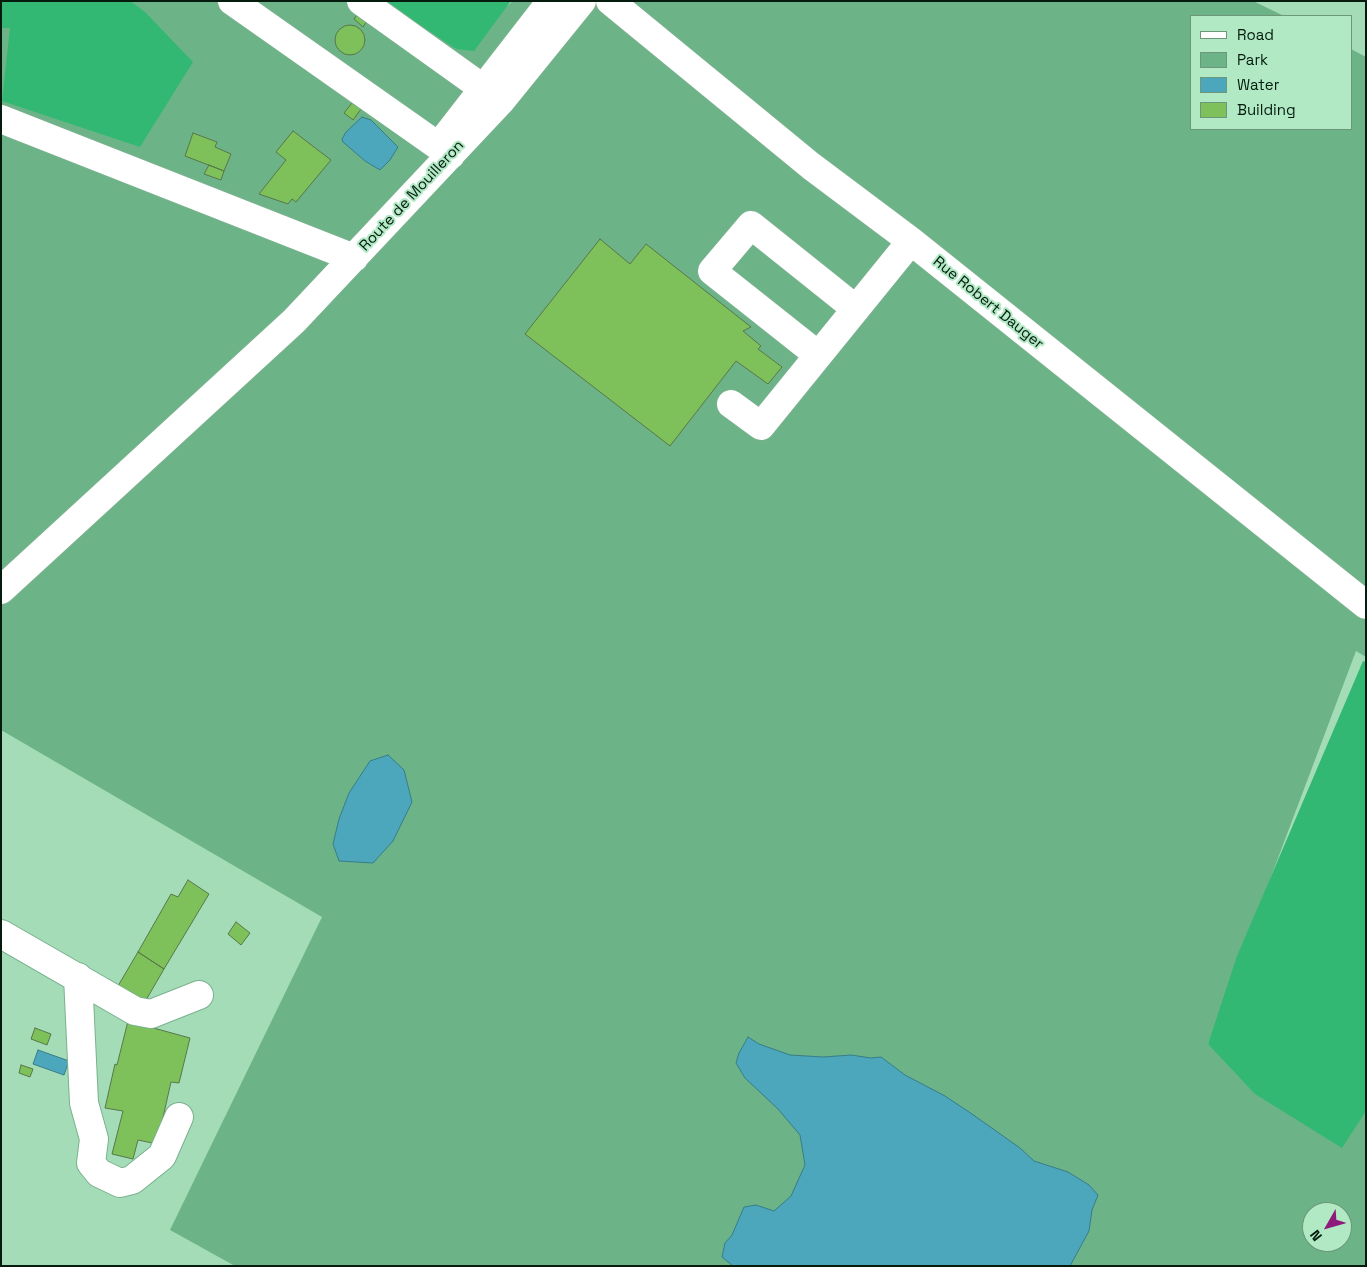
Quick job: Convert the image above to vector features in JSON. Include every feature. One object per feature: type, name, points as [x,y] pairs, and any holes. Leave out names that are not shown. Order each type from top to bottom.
[{"type":"street","points":[[232,1],[445,150]]},
{"type":"street","points":[[361,1],[492,94]]},
{"type":"street","name":"Route de Mouilleron","points":[[1,590],[294,321],[354,258],[492,94],[582,1]]},
{"type":"street","name":"Rue Robert Dauger","points":[[610,1],[811,166],[911,241],[1366,605]]},
{"type":"street","name":"Route de Mouilleron","points":[[492,94],[550,4]]},
{"type":"street","points":[[1,119],[354,258]]},
{"type":"street","points":[[818,354],[712,271],[745,231],[751,225],[856,309]]},
{"type":"street","points":[[731,404],[761,426],[911,241]]},
{"type":"street","points":[[1,934],[135,1011],[151,1014],[199,995]]},
{"type":"street","points":[[78,978],[84,1103],[94,1139],[91,1162],[99,1173],[120,1183],[132,1180],[162,1156],[179,1117]]},
{"type":"green space","points":[[1,1],[394,1],[456,49],[513,1],[1253,1],[1282,15],[1190,15],[1190,130],[1352,130],[1352,50],[1366,57],[1366,657],[1356,651],[1208,1044],[1366,1102],[1366,1266],[235,1266],[170,1230],[322,917],[1,730]]},
{"type":"green space","points":[[1,1],[130,1],[145,12],[193,62],[140,147],[2,101],[10,28],[1,28]]},
{"type":"green space","points":[[384,1],[511,1],[474,51],[456,49]]},
{"type":"green space","points":[[1363,661],[1366,662],[1366,1111],[1342,1148],[1255,1094],[1208,1044],[1237,956]]},
{"type":"water","points":[[362,117],[371,120],[398,147],[390,160],[380,170],[365,161],[343,142],[342,139],[346,132]]},
{"type":"water","points":[[388,755],[404,770],[412,802],[393,841],[373,863],[339,861],[333,844],[339,819],[349,793],[370,761]]},
{"type":"water","points":[[748,1037],[759,1044],[790,1055],[881,1057],[905,1075],[945,1096],[972,1114],[1020,1148],[1034,1161],[1068,1172],[1089,1185],[1098,1195],[1092,1210],[1089,1231],[1070,1266],[733,1266],[722,1257],[725,1243],[732,1235],[744,1207],[756,1205],[774,1211],[791,1196],[805,1165],[800,1135],[778,1109],[745,1078],[736,1063]]},
{"type":"water","points":[[38,1050],[69,1061],[64,1075],[33,1064]]},
{"type":"building","points":[[361,9],[370,16],[363,27],[354,19]]},
{"type":"building","points":[[350,25],[361,29],[365,40],[361,51],[350,55],[339,51],[335,40],[339,29]]},
{"type":"building","points":[[352,103],[361,109],[353,120],[344,113]]},
{"type":"building","points":[[293,131],[331,160],[296,202],[292,199],[288,204],[259,194],[286,160],[276,152]]},
{"type":"building","points":[[193,133],[217,142],[215,147],[231,154],[224,171],[185,156]]},
{"type":"building","points":[[209,165],[224,171],[221,180],[204,174]]},
{"type":"building","points":[[600,239],[630,264],[646,244],[751,327],[743,331],[761,346],[758,349],[782,367],[768,384],[736,361],[670,446],[525,334]]},
{"type":"building","points":[[188,880],[209,894],[164,969],[138,952],[171,894],[178,897]]},
{"type":"building","points":[[236,922],[250,933],[241,945],[228,934]]},
{"type":"building","points":[[138,952],[164,969],[142,1007],[115,991]]},
{"type":"building","points":[[128,1021],[190,1038],[179,1083],[171,1082],[157,1144],[138,1140],[133,1159],[112,1154],[123,1111],[105,1108],[115,1064],[117,1065]]},
{"type":"building","points":[[35,1028],[51,1034],[47,1045],[31,1039]]},
{"type":"building","points":[[21,1065],[33,1069],[30,1077],[19,1073]]}]
